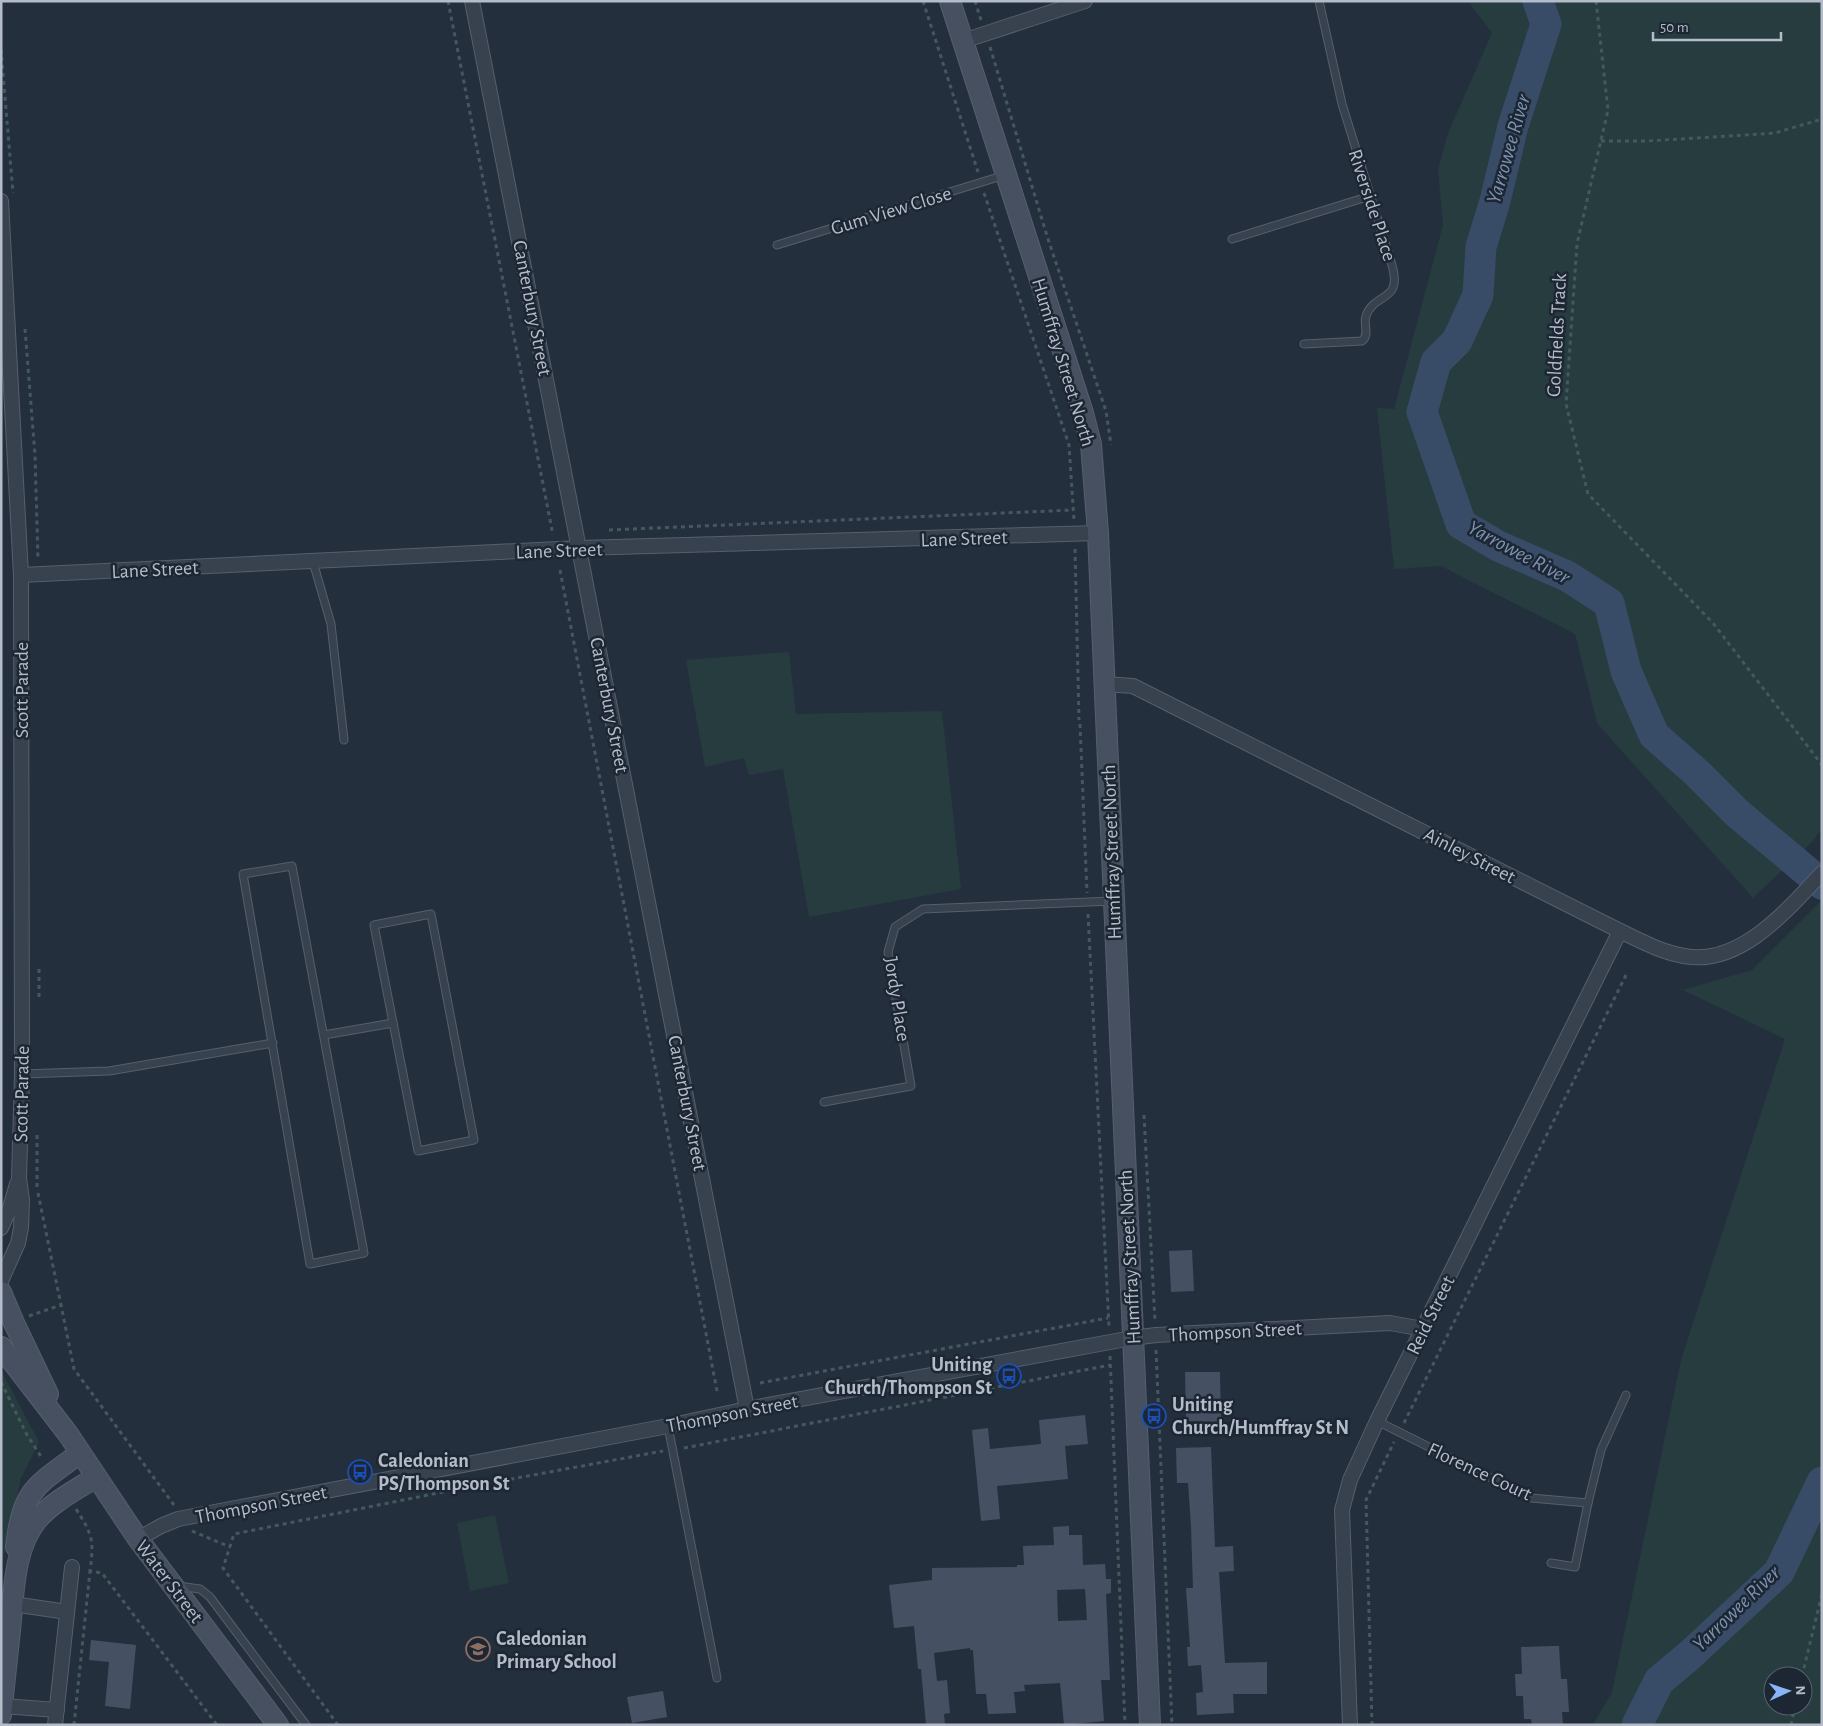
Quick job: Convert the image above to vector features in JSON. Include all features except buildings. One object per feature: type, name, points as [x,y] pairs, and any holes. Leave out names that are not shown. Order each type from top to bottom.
[{"type":"street","name":"Canterbury Street","points":[[472,1],[747,1409]]},
{"type":"street","name":"Humffray Street North","points":[[950,1],[1088,433],[1092,458],[1098,533],[1150,1725]]},
{"type":"street","points":[[964,41],[1085,1]]},
{"type":"street","name":"Scott Parade","points":[[1,201],[21,575],[22,1074],[19,1178],[22,1200],[21,1228],[15,1250],[1,1281]]},
{"type":"street","name":"Lane Street","points":[[21,575],[580,548],[1098,533]]},
{"type":"street","name":"Ainley Street","points":[[1104,684],[1133,686],[1660,950],[1685,956],[1704,957],[1721,954],[1740,947],[1760,934],[1822,873]]},
{"type":"street","name":"Reid Street","points":[[1350,1725],[1342,1510],[1350,1480],[1377,1421],[1620,931]]},
{"type":"street","name":"Scott Parade","points":[[1,1228],[10,1208],[19,1178]]},
{"type":"street","name":"Water Street","points":[[1,1292],[68,1434]]},
{"type":"street","name":"Thompson Street","points":[[138,1539],[165,1524],[183,1518],[668,1426],[747,1409],[1132,1338],[1156,1335],[1390,1323],[1423,1329]]},
{"type":"street","name":"Water Street","points":[[1,1346],[68,1434],[138,1539],[278,1725]]},
{"type":"street","points":[[13,1602],[15,1552],[22,1508],[31,1492],[80,1453]]},
{"type":"street","points":[[57,1710],[2,1710],[13,1602],[20,1556],[28,1533],[45,1512],[96,1477]]},
{"type":"street","points":[[55,1725],[72,1567]]},
{"type":"street","points":[[13,1602],[68,1612]]},
{"type":"lane","name":"Riverside Place","points":[[1304,344],[1362,341],[1366,336],[1366,316],[1394,287],[1395,274],[1342,104],[1319,1]]},
{"type":"lane","name":"Gum View Close","points":[[777,245],[1005,174]]},
{"type":"lane","points":[[1232,239],[1370,196]]},
{"type":"lane","points":[[312,562],[331,624],[344,740]]},
{"type":"lane","points":[[292,866],[324,1035],[364,1253],[310,1264],[243,874],[292,866]]},
{"type":"lane","name":"Jordy Place","points":[[824,1102],[911,1086],[888,952],[894,927],[923,909],[1113,901]]},
{"type":"lane","points":[[431,914],[474,1140],[418,1150],[393,1023],[374,925],[431,914]]},
{"type":"lane","points":[[324,1035],[393,1023]]},
{"type":"lane","points":[[22,1074],[109,1071],[273,1042]]},
{"type":"lane","points":[[1551,1563],[1575,1567],[1601,1450],[1626,1395]]},
{"type":"lane","name":"Florence Court","points":[[1377,1421],[1531,1498],[1588,1503]]},
{"type":"lane","points":[[668,1426],[717,1678]]},
{"type":"lane","points":[[173,1585],[200,1589],[208,1594],[306,1725]]},
{"type":"path","points":[[448,1],[553,535]]},
{"type":"path","points":[[923,1],[1069,445],[1074,534],[1087,903],[1110,1342],[1125,1725]]},
{"type":"path","points":[[975,1],[1030,178]]},
{"type":"path","name":"Goldfields Track","points":[[1596,1],[1608,110],[1576,244],[1566,404],[1588,494],[1713,623],[1822,765]]},
{"type":"path","points":[[1601,141],[1647,141],[1775,133],[1822,119]]},
{"type":"path","points":[[600,530],[1073,510]]},
{"type":"path","points":[[560,570],[717,1391]]},
{"type":"path","points":[[1372,1725],[1366,1500],[1627,973]]},
{"type":"path","points":[[1143,1106],[1156,1335],[1172,1725]]},
{"type":"path","points":[[37,1126],[37,1185],[74,1369],[193,1533],[230,1547]]},
{"type":"path","points":[[14,1323],[34,1313],[61,1305]]},
{"type":"path","points":[[760,1383],[1108,1318]]},
{"type":"path","points":[[338,1725],[223,1568],[234,1534],[463,1488],[672,1450],[1110,1365]]},
{"type":"path","points":[[1,1382],[27,1435],[52,1474]]},
{"type":"path","points":[[67,1496],[90,1532],[92,1543],[74,1725]]},
{"type":"path","points":[[90,1571],[102,1572],[218,1725]]},
{"type":"path","points":[[1804,1666],[1822,1594]]},
{"type":"green space","points":[[1468,1],[1822,1],[1822,828],[1813,841],[1753,898],[1597,723],[1575,634],[1441,566],[1394,569],[1377,408],[1394,409],[1443,225],[1438,169],[1448,133],[1492,33]]},
{"type":"green space","points":[[789,652],[796,714],[942,711],[961,889],[809,917],[783,769],[749,775],[744,758],[705,767],[686,660]]},
{"type":"green space","points":[[1822,900],[1822,1725],[1593,1725],[1612,1692],[1681,1360],[1785,1039],[1683,990],[1752,970]]},
{"type":"green space","points":[[1,1370],[39,1442],[21,1478],[1,1568]]},
{"type":"green space","points":[[495,1515],[509,1583],[470,1591],[457,1523]]},
{"type":"waterway","name":"Yarrowee River","points":[[1538,1],[1546,24],[1513,126],[1495,201],[1481,247],[1478,295],[1457,341],[1436,362],[1422,412],[1461,524],[1498,546],[1567,576],[1609,603],[1626,671],[1654,735],[1697,773],[1737,813],[1822,884]]},
{"type":"waterway","name":"Yarrowee River","points":[[1637,1725],[1659,1681],[1690,1655],[1779,1572],[1822,1482]]},
{"type":"place","name":"Uniting Church/Thompson St","points":[[1009,1376]]},
{"type":"place","name":"Uniting Church/Humffray St N","points":[[1154,1416]]},
{"type":"place","name":"Caledonian PS/Thompson St","points":[[360,1472]]},
{"type":"place","name":"Caledonian Primary School","points":[[478,1649]]}]
